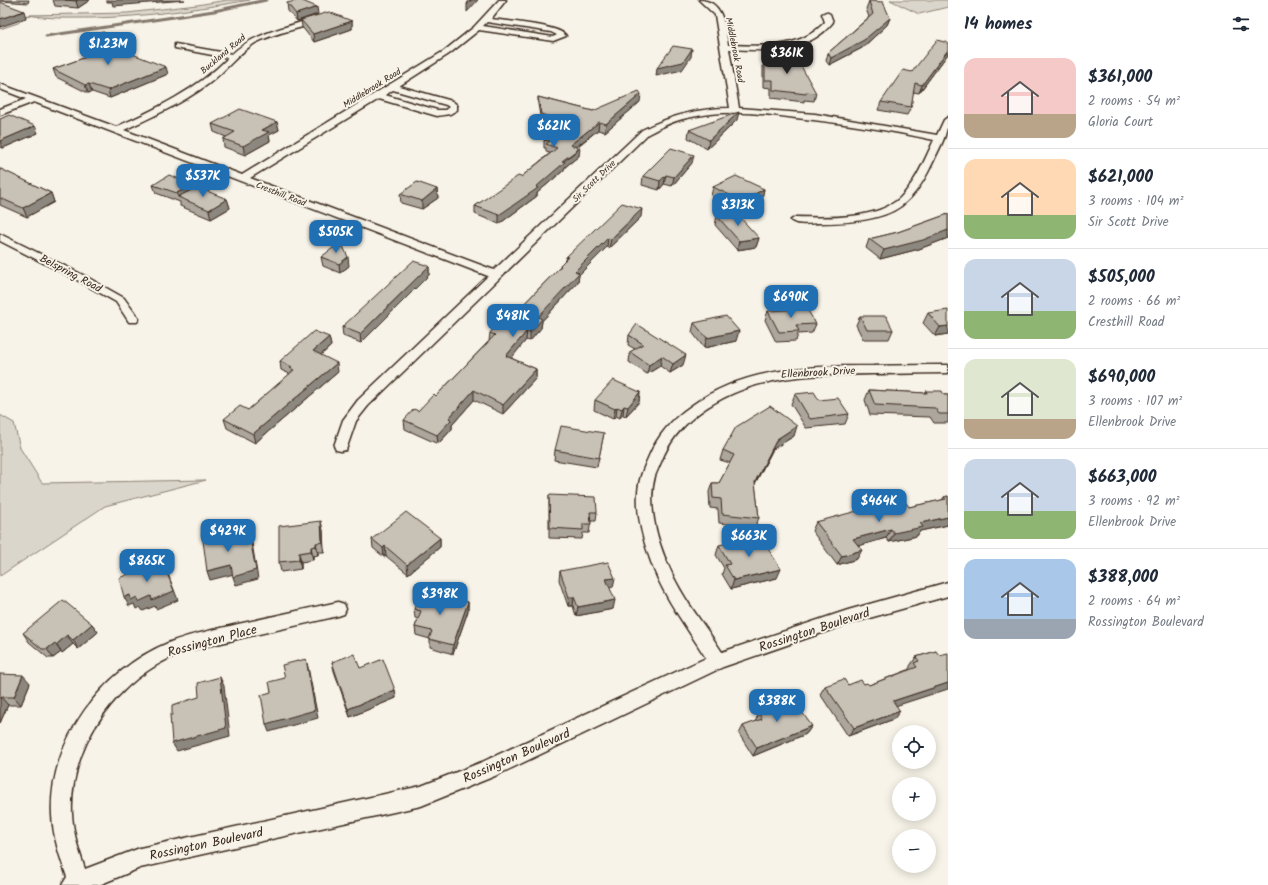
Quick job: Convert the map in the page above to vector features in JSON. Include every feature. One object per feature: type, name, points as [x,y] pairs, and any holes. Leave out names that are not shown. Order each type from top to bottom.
[{"type":"street","name":"Middlebrook Road","points":[[242,179],[285,154],[453,48],[478,28],[503,0]]},
{"type":"street","name":"Middlebrook Road","points":[[702,0],[713,8],[718,15],[735,110]]},
{"type":"street","points":[[724,46],[776,46],[802,42],[825,29],[829,22],[826,14]]},
{"type":"street","name":"Buckland Road","points":[[116,130],[150,115],[196,88],[215,75],[243,48],[262,37],[326,16]]},
{"type":"street","points":[[478,28],[545,38],[557,38],[562,36],[553,30],[486,20]]},
{"type":"street","points":[[178,46],[233,57]]},
{"type":"street","name":"Cresthill Road","points":[[0,86],[496,275]]},
{"type":"street","points":[[378,96],[437,113],[447,112],[454,108],[453,105],[449,103],[392,87]]},
{"type":"street","points":[[0,112],[33,99]]},
{"type":"street","name":"Sir Scott Drive","points":[[341,446],[350,420],[360,405],[645,132],[668,120],[714,110],[735,110],[840,120],[939,138]]},
{"type":"street","points":[[796,220],[840,219],[880,212],[893,207],[902,201],[914,187],[948,120]]},
{"type":"street","name":"Belspring Road","points":[[0,237],[81,278],[120,300],[133,319]]},
{"type":"street","name":"Ellenbrook Drive","points":[[718,661],[661,568],[650,536],[646,505],[648,477],[658,451],[673,428],[696,408],[720,392],[747,381],[780,374],[816,370],[948,369]]},
{"type":"street","name":"Rossington Boulevard","points":[[76,883],[140,858],[421,796],[488,769],[718,661],[848,617],[948,589]]},
{"type":"street","name":"Rossington Place","points":[[76,883],[67,844],[62,806],[67,767],[78,738],[92,714],[112,690],[138,667],[168,650],[200,640],[338,609]]},
{"type":"shaded area","points":[[227,0],[250,0],[132,16],[68,18],[28,15],[127,13]]},
{"type":"shaded area","points":[[890,0],[948,0],[948,7],[919,14]]},
{"type":"shaded area","points":[[28,15],[18,23],[0,29],[0,24]]},
{"type":"shaded area","points":[[0,415],[14,423],[20,448],[42,483],[206,480],[105,506],[0,576]]},
{"type":"building","points":[[300,0],[317,7],[296,14],[287,3]]},
{"type":"building","points":[[869,1],[883,2],[890,18],[864,40],[831,58],[828,53],[873,14]]},
{"type":"building","points":[[0,2],[24,11],[0,19]]},
{"type":"building","points":[[329,12],[352,21],[313,34],[301,20]]},
{"type":"building","points":[[104,32],[104,43],[166,67],[108,90],[89,84],[85,85],[53,69],[89,56],[89,34]]},
{"type":"building","points":[[937,40],[948,43],[948,50],[922,85],[915,83],[911,107],[881,102],[903,70],[912,72]]},
{"type":"building","points":[[673,46],[692,49],[683,62],[657,68]]},
{"type":"building","points":[[774,53],[788,57],[795,55],[816,93],[806,92],[806,94],[773,90],[773,80],[765,80],[765,58]]},
{"type":"building","points":[[639,91],[641,94],[606,124],[599,122],[570,145],[580,148],[562,161],[565,162],[536,187],[538,188],[499,215],[475,206],[518,176],[521,177],[557,148],[546,144],[550,141],[544,140],[566,123],[541,114],[538,97],[593,111]]},
{"type":"building","points":[[240,109],[277,122],[262,130],[269,132],[243,146],[223,139],[235,132],[212,124]]},
{"type":"building","points":[[739,112],[709,140],[689,130]]},
{"type":"building","points":[[9,115],[35,126],[0,141],[0,119]]},
{"type":"building","points":[[671,148],[694,155],[674,177],[666,175],[660,181],[643,176]]},
{"type":"building","points":[[0,169],[51,193],[23,208],[0,198]]},
{"type":"building","points":[[169,175],[193,184],[177,193],[153,185]]},
{"type":"building","points":[[736,176],[764,189],[742,201],[713,187]]},
{"type":"building","points":[[417,182],[437,189],[422,201],[400,194]]},
{"type":"building","points":[[197,187],[227,199],[209,210],[178,197]]},
{"type":"building","points":[[622,203],[642,209],[611,239],[608,238],[575,271],[579,273],[538,317],[542,319],[530,332],[527,331],[506,356],[536,369],[503,405],[474,390],[449,418],[451,420],[437,435],[404,420],[414,409],[418,411],[434,394],[436,396],[495,335],[490,333],[500,320],[503,321],[507,316],[511,317],[561,266],[560,265],[568,257],[566,257]]},
{"type":"building","points":[[736,213],[759,238],[739,241],[717,216]]},
{"type":"building","points":[[948,214],[948,230],[923,240],[884,250],[869,239],[898,232]]},
{"type":"building","points":[[341,242],[348,257],[339,264],[321,257]]},
{"type":"building","points":[[413,261],[429,266],[360,334],[342,327]]},
{"type":"building","points":[[807,309],[816,324],[796,325],[799,331],[779,332],[768,311]]},
{"type":"building","points":[[948,310],[948,326],[940,327],[928,313]]},
{"type":"building","points":[[726,316],[739,331],[707,338],[694,323]]},
{"type":"building","points":[[860,316],[886,316],[893,330],[867,330]]},
{"type":"building","points":[[637,324],[686,355],[673,364],[662,356],[649,365],[630,352],[643,344],[629,335]]},
{"type":"building","points":[[314,331],[329,337],[313,351],[337,363],[253,434],[224,419],[240,406],[248,410],[294,370],[290,368],[292,367],[280,361]]},
{"type":"building","points":[[613,380],[640,392],[628,407],[624,406],[622,409],[617,407],[615,409],[595,400]]},
{"type":"building","points":[[869,390],[927,393],[926,391],[942,391],[944,395],[948,395],[948,414],[939,414],[935,408],[875,405]]},
{"type":"building","points":[[814,392],[819,400],[838,398],[849,414],[810,419],[795,394]]},
{"type":"building","points":[[770,406],[797,426],[777,439],[755,482],[759,518],[722,514],[721,499],[713,498],[712,483],[719,483],[734,455],[723,450],[736,427]]},
{"type":"building","points":[[561,426],[604,433],[599,458],[555,450]]},
{"type":"building","points":[[549,495],[596,497],[597,512],[590,512],[591,524],[583,524],[583,530],[550,528]]},
{"type":"building","points":[[948,496],[948,517],[920,523],[923,527],[894,533],[891,529],[853,539],[862,550],[842,556],[816,522],[857,511],[859,513],[906,503],[909,507],[946,499],[944,497]]},
{"type":"building","points":[[406,512],[440,538],[407,565],[385,546],[383,548],[372,539]]},
{"type":"building","points":[[321,521],[322,542],[316,543],[316,546],[311,547],[311,551],[299,553],[299,560],[279,562],[279,526]]},
{"type":"building","points":[[221,528],[224,540],[249,534],[256,570],[233,577],[231,565],[207,571],[202,533]]},
{"type":"building","points":[[760,536],[781,569],[734,580],[725,565],[730,564],[719,545]]},
{"type":"building","points":[[162,560],[174,591],[152,600],[151,596],[138,602],[137,597],[131,600],[130,595],[124,597],[119,578]]},
{"type":"building","points":[[608,562],[615,578],[606,579],[615,600],[578,607],[574,597],[569,597],[560,571]]},
{"type":"building","points":[[421,591],[468,602],[453,645],[429,639],[432,631],[415,627],[421,611],[414,609]]},
{"type":"building","points":[[63,600],[92,624],[73,640],[67,635],[56,645],[55,643],[47,649],[42,649],[23,633]]},
{"type":"building","points":[[936,651],[939,655],[948,653],[948,683],[893,701],[900,711],[854,728],[825,686],[844,679],[848,685],[861,680],[864,684],[867,683],[869,685],[917,667],[914,663],[919,661],[916,657]]},
{"type":"building","points":[[354,654],[360,668],[383,659],[395,690],[348,709],[332,662]]},
{"type":"building","points":[[306,659],[315,710],[266,724],[261,695],[271,692],[269,682],[285,678],[282,665]]},
{"type":"building","points":[[0,674],[23,675],[14,697],[1,697],[0,699]]},
{"type":"building","points":[[220,677],[226,728],[172,743],[170,715],[172,715],[172,705],[199,697],[198,683]]},
{"type":"building","points":[[782,699],[785,703],[793,700],[812,726],[757,748],[743,726],[762,719],[759,713],[765,711],[762,706]]},
{"type":"waterway","points":[[46,36],[214,11],[266,0]]}]
